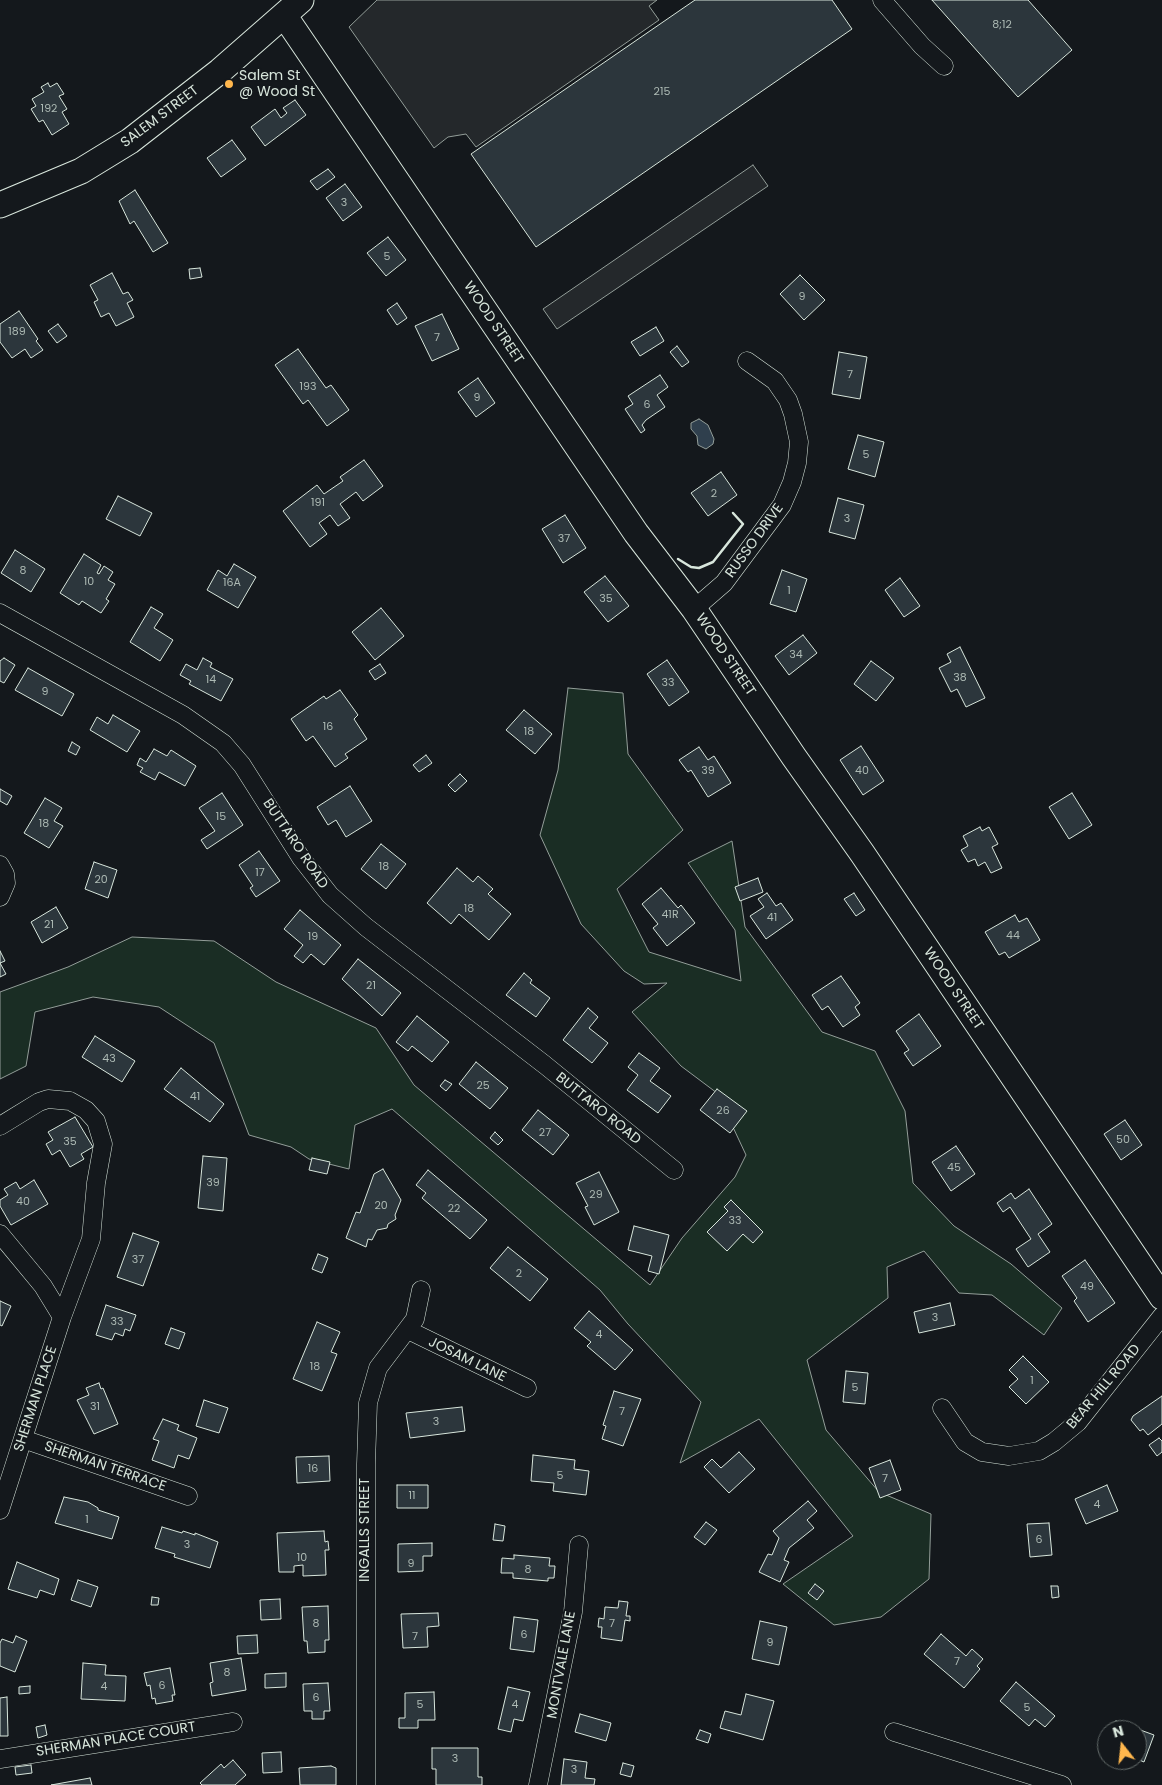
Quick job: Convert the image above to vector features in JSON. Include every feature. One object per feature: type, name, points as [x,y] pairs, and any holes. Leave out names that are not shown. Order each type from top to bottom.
[{"type":"street","points":[[882,0],[922,46],[944,66]]},
{"type":"street","name":"SALEM STREET","points":[[0,204],[81,171],[130,141],[214,76],[292,7]]},
{"type":"street","name":"WOOD STREET","points":[[292,7],[636,533],[694,609],[862,853],[1162,1297]]},
{"type":"street","name":"RUSSO DRIVE","points":[[694,609],[724,583],[782,505],[792,482],[797,463],[799,442],[788,400],[775,381],[747,361]]},
{"type":"street","name":"BUTTARO ROAD","points":[[0,614],[183,716],[223,743],[242,765],[301,858],[330,895],[366,927],[545,1065],[674,1170]]},
{"type":"street","points":[[0,897],[5,886],[3,872]]},
{"type":"street","name":"SHERMAN PLACE","points":[[0,1126],[39,1102],[59,1099],[79,1104],[86,1110],[96,1121],[103,1137],[91,1239],[62,1317],[0,1510]]},
{"type":"street","points":[[0,1234],[43,1286],[62,1317]]},
{"type":"street","name":"INGALLS STREET","points":[[366,1785],[364,1692],[367,1410],[378,1368],[408,1330],[419,1307],[421,1290]]},
{"type":"street","name":"BEAR HILL ROAD","points":[[942,1408],[965,1442],[982,1452],[1003,1456],[1039,1451],[1054,1442],[1078,1422],[1162,1316]]},
{"type":"street","name":"JOSAM LANE","points":[[408,1330],[527,1388]]},
{"type":"street","name":"SHERMAN TERRACE","points":[[23,1439],[188,1496]]},
{"type":"street","name":"MONTVALE LANE","points":[[538,1785],[572,1618],[579,1545]]},
{"type":"street","name":"SHERMAN PLACE COURT","points":[[0,1759],[233,1722]]},
{"type":"street","points":[[894,1732],[1062,1785]]},
{"type":"green space","points":[[568,688],[623,693],[628,754],[683,830],[617,889],[649,952],[741,981],[735,930],[688,863],[732,841],[745,927],[822,1032],[875,1051],[905,1111],[913,1183],[954,1226],[1011,1264],[1062,1308],[1044,1335],[992,1295],[959,1293],[924,1251],[887,1267],[888,1298],[807,1360],[826,1430],[879,1492],[931,1514],[929,1579],[881,1617],[834,1625],[783,1584],[853,1536],[759,1419],[680,1463],[701,1402],[628,1324],[600,1290],[392,1109],[355,1125],[349,1169],[309,1159],[291,1147],[249,1135],[214,1043],[159,1007],[93,997],[35,1012],[26,1066],[0,1079],[0,992],[68,967],[132,937],[214,941],[276,982],[376,1028],[414,1085],[650,1285],[682,1238],[735,1177],[746,1155],[717,1093],[681,1066],[632,1012],[667,983],[644,984],[624,971],[581,924],[540,835],[558,770]]},
{"type":"shaded area","points":[[377,0],[657,0],[649,6],[659,20],[476,147],[466,134],[448,137],[434,148],[349,27]]},
{"type":"shaded area","points":[[753,165],[768,186],[557,329],[543,309]]},
{"type":"water","points":[[699,419],[708,425],[714,439],[713,444],[706,449],[698,445],[697,436],[691,429],[691,423]]},
{"type":"building","points":[[695,0],[832,0],[852,29],[536,247],[471,154]]},
{"type":"building","points":[[932,0],[1028,0],[1072,50],[1018,97]]},
{"type":"building","points":[[48,83],[50,87],[57,83],[64,94],[59,96],[67,109],[62,112],[69,124],[52,135],[43,120],[39,122],[31,109],[36,106],[32,99],[44,92],[41,87]]},
{"type":"building","points":[[295,100],[306,115],[265,146],[251,127],[275,109],[281,118],[287,113],[283,108]]},
{"type":"building","points":[[232,140],[246,159],[221,177],[207,158]]},
{"type":"building","points":[[328,169],[335,177],[317,190],[310,181]]},
{"type":"building","points":[[345,184],[362,207],[343,221],[326,198]]},
{"type":"building","points":[[135,190],[168,243],[153,252],[134,221],[130,224],[119,201]]},
{"type":"building","points":[[388,237],[406,260],[386,276],[367,253]]},
{"type":"building","points":[[200,268],[202,277],[190,279],[189,269]]},
{"type":"building","points":[[112,273],[123,294],[128,292],[133,300],[127,303],[134,317],[116,326],[109,313],[101,317],[94,302],[98,300],[90,285]]},
{"type":"building","points":[[800,275],[825,300],[804,320],[780,294]]},
{"type":"building","points":[[397,303],[407,318],[397,325],[387,310]]},
{"type":"building","points":[[19,311],[38,339],[36,341],[43,350],[31,358],[25,349],[12,358],[0,342],[0,324]]},
{"type":"building","points":[[442,314],[459,349],[432,361],[415,326]]},
{"type":"building","points":[[58,324],[67,336],[57,343],[48,331]]},
{"type":"building","points":[[656,327],[664,341],[640,356],[631,342]]},
{"type":"building","points":[[677,346],[689,362],[682,367],[670,352]]},
{"type":"building","points":[[298,349],[326,388],[331,385],[349,410],[327,426],[308,400],[303,404],[275,365]]},
{"type":"building","points":[[839,352],[867,357],[860,399],[832,394]]},
{"type":"building","points":[[660,375],[668,387],[657,395],[665,407],[646,420],[642,425],[645,430],[641,433],[625,409],[633,404],[628,396]]},
{"type":"building","points":[[478,378],[495,403],[476,417],[458,392]]},
{"type":"building","points":[[858,435],[884,442],[875,477],[848,469]]},
{"type":"building","points":[[364,460],[383,486],[363,501],[356,492],[340,504],[350,518],[338,526],[330,515],[319,523],[327,534],[310,547],[283,511],[317,485],[324,494],[343,481],[340,477]]},
{"type":"building","points":[[721,472],[737,495],[708,516],[691,493]]},
{"type":"building","points":[[118,496],[152,513],[140,536],[106,519]]},
{"type":"building","points":[[838,498],[864,505],[855,539],[829,532]]},
{"type":"building","points":[[565,515],[586,548],[563,563],[542,529]]},
{"type":"building","points":[[15,550],[45,569],[31,592],[1,573]]},
{"type":"building","points":[[84,554],[101,565],[97,573],[99,574],[104,566],[113,572],[108,580],[115,584],[106,599],[109,601],[101,613],[82,601],[79,605],[60,593]]},
{"type":"building","points":[[234,564],[256,577],[238,608],[207,590],[218,570],[227,576]]},
{"type":"building","points":[[782,570],[807,579],[796,612],[770,604]]},
{"type":"building","points":[[605,576],[629,606],[608,622],[584,592]]},
{"type":"building","points":[[900,578],[920,606],[904,617],[885,590]]},
{"type":"building","points":[[151,607],[163,614],[154,628],[173,640],[160,661],[130,642]]},
{"type":"building","points":[[381,608],[404,636],[375,660],[352,632]]},
{"type":"building","points":[[803,635],[817,653],[789,675],[775,656]]},
{"type":"building","points":[[960,647],[985,698],[966,707],[957,689],[951,692],[939,668],[951,662],[947,654]]},
{"type":"building","points":[[4,658],[15,665],[4,683],[0,681],[0,661]]},
{"type":"building","points":[[203,658],[212,663],[210,667],[233,679],[221,701],[189,684],[191,681],[180,675],[186,664],[197,670]]},
{"type":"building","points":[[667,660],[689,692],[669,706],[647,674]]},
{"type":"building","points":[[871,661],[894,678],[876,701],[854,684]]},
{"type":"building","points":[[380,664],[386,673],[375,680],[369,671]]},
{"type":"building","points":[[28,668],[74,694],[62,716],[15,690]]},
{"type":"building","points":[[340,690],[358,715],[354,719],[367,739],[345,754],[348,758],[335,767],[313,736],[306,741],[291,719],[324,696],[326,699]]},
{"type":"building","points":[[524,710],[552,734],[535,754],[506,730]]},
{"type":"building","points":[[113,715],[140,731],[127,752],[90,730],[97,717],[108,724]]},
{"type":"building","points":[[72,742],[80,747],[76,755],[68,751]]},
{"type":"building","points":[[861,746],[884,781],[863,795],[840,760]]},
{"type":"building","points":[[699,747],[708,760],[714,756],[731,783],[708,797],[691,770],[688,772],[679,760]]},
{"type":"building","points":[[154,749],[167,756],[171,750],[196,766],[185,786],[159,772],[155,780],[140,772],[143,768],[137,765],[140,758],[146,762]]},
{"type":"building","points":[[426,755],[432,763],[419,772],[413,765]]},
{"type":"building","points":[[460,774],[467,781],[455,792],[448,785]]},
{"type":"building","points":[[350,786],[372,821],[346,837],[336,820],[328,825],[317,807]]},
{"type":"building","points":[[0,789],[12,796],[7,805],[0,801]]},
{"type":"building","points":[[222,793],[243,825],[207,849],[201,840],[215,831],[199,808]]},
{"type":"building","points":[[1072,793],[1092,825],[1069,839],[1049,807]]},
{"type":"building","points":[[45,798],[62,808],[54,821],[63,826],[49,848],[24,833]]},
{"type":"building","points":[[980,827],[982,831],[989,827],[998,844],[992,847],[1002,868],[991,873],[985,862],[978,866],[975,859],[968,862],[961,850],[968,846],[963,836]]},
{"type":"building","points":[[381,844],[406,864],[386,889],[361,869]]},
{"type":"building","points":[[259,851],[280,881],[256,897],[250,888],[253,886],[239,865]]},
{"type":"building","points":[[94,862],[117,870],[108,898],[85,889]]},
{"type":"building","points":[[457,868],[473,882],[478,876],[493,889],[488,894],[511,914],[489,940],[459,914],[451,924],[427,903]]},
{"type":"building","points":[[758,878],[763,892],[740,901],[735,887]]},
{"type":"building","points":[[661,888],[678,908],[681,905],[695,923],[667,946],[653,928],[658,924],[642,904]]},
{"type":"building","points":[[767,893],[776,906],[781,903],[793,920],[766,939],[750,916],[764,907],[758,899]]},
{"type":"building","points":[[854,893],[865,910],[856,916],[844,899]]},
{"type":"building","points":[[56,907],[68,928],[42,943],[31,922]]},
{"type":"building","points":[[300,910],[341,945],[324,965],[311,954],[303,963],[294,956],[303,945],[284,929]]},
{"type":"building","points":[[1015,915],[1019,922],[1027,918],[1040,940],[1009,958],[1005,952],[999,955],[985,932]]},
{"type":"building","points":[[0,951],[5,961],[0,963]]},
{"type":"building","points":[[358,959],[401,993],[382,1016],[342,979]]},
{"type":"building","points":[[0,963],[6,974],[0,977]]},
{"type":"building","points":[[524,973],[532,980],[530,983],[550,998],[536,1017],[506,995]]},
{"type":"building","points":[[841,976],[860,1003],[855,1007],[860,1015],[843,1027],[828,1006],[822,1010],[812,995]]},
{"type":"building","points":[[588,1008],[598,1017],[589,1028],[608,1043],[592,1063],[563,1040]]},
{"type":"building","points":[[919,1014],[941,1046],[913,1066],[904,1053],[909,1050],[896,1031]]},
{"type":"building","points":[[417,1016],[449,1042],[432,1062],[412,1046],[408,1051],[396,1042]]},
{"type":"building","points":[[95,1036],[135,1061],[122,1082],[82,1057]]},
{"type":"building","points":[[639,1053],[660,1068],[650,1081],[671,1096],[658,1113],[627,1090],[638,1075],[628,1067]]},
{"type":"building","points":[[476,1062],[508,1088],[490,1109],[459,1084]]},
{"type":"building","points":[[181,1068],[224,1104],[210,1122],[164,1089]]},
{"type":"building","points":[[445,1080],[452,1084],[446,1091],[440,1086]]},
{"type":"building","points":[[717,1089],[747,1111],[730,1133],[700,1110]]},
{"type":"building","points":[[538,1110],[569,1135],[553,1155],[522,1130]]},
{"type":"building","points":[[75,1117],[93,1147],[81,1154],[84,1159],[70,1167],[60,1150],[52,1155],[46,1144],[53,1140],[48,1132]]},
{"type":"building","points":[[1125,1120],[1142,1145],[1121,1160],[1104,1134]]},
{"type":"building","points":[[495,1132],[503,1140],[498,1145],[490,1138]]},
{"type":"building","points":[[956,1146],[975,1174],[951,1191],[932,1162]]},
{"type":"building","points":[[203,1156],[227,1158],[223,1211],[198,1208]]},
{"type":"building","points":[[312,1158],[330,1162],[327,1174],[309,1170]]},
{"type":"building","points":[[383,1169],[401,1200],[395,1215],[396,1219],[388,1224],[387,1228],[377,1230],[372,1240],[368,1239],[366,1247],[346,1238],[356,1212],[360,1213],[374,1174]]},
{"type":"building","points":[[428,1170],[487,1220],[470,1239],[422,1198],[426,1193],[416,1185]]},
{"type":"building","points":[[599,1172],[619,1212],[594,1225],[585,1207],[588,1206],[576,1183]]},
{"type":"building","points":[[34,1180],[48,1204],[11,1225],[0,1206],[0,1200],[8,1195],[4,1189],[16,1182],[20,1189]]},
{"type":"building","points":[[1029,1189],[1052,1224],[1038,1234],[1050,1252],[1028,1267],[1016,1249],[1031,1239],[1010,1207],[1003,1212],[997,1203],[1011,1193],[1015,1199]]},
{"type":"building","points":[[731,1200],[763,1232],[753,1243],[743,1234],[727,1251],[707,1232],[728,1211],[724,1207]]},
{"type":"building","points":[[634,1226],[669,1235],[659,1274],[648,1271],[652,1256],[628,1250]]},
{"type":"building","points":[[133,1233],[159,1242],[143,1286],[117,1277]]},
{"type":"building","points":[[508,1247],[548,1279],[530,1301],[490,1268]]},
{"type":"building","points":[[318,1254],[328,1258],[322,1273],[312,1269]]},
{"type":"building","points":[[1085,1260],[1115,1303],[1088,1322],[1074,1301],[1077,1298],[1062,1276]]},
{"type":"building","points":[[0,1301],[11,1306],[2,1326],[0,1325]]},
{"type":"building","points":[[950,1303],[955,1325],[919,1333],[914,1312]]},
{"type":"building","points":[[106,1305],[136,1315],[130,1331],[125,1329],[123,1336],[115,1333],[112,1340],[96,1335]]},
{"type":"building","points":[[589,1311],[633,1350],[615,1370],[587,1346],[591,1342],[574,1328]]},
{"type":"building","points":[[317,1322],[340,1332],[331,1352],[337,1354],[322,1391],[293,1379]]},
{"type":"building","points":[[171,1328],[185,1333],[179,1349],[165,1344]]},
{"type":"building","points":[[1023,1356],[1049,1382],[1026,1404],[1009,1387],[1018,1379],[1009,1370]]},
{"type":"building","points":[[846,1371],[868,1373],[865,1404],[843,1402]]},
{"type":"building","points":[[99,1383],[101,1389],[103,1388],[118,1424],[94,1434],[77,1400],[89,1395],[86,1388]]},
{"type":"building","points":[[614,1391],[641,1399],[623,1446],[602,1439],[606,1426],[603,1425]]},
{"type":"building","points":[[1162,1396],[1162,1424],[1148,1435],[1143,1429],[1140,1431],[1131,1420],[1133,1416]]},
{"type":"building","points":[[204,1400],[228,1408],[219,1433],[196,1426]]},
{"type":"building","points":[[462,1407],[465,1431],[410,1438],[406,1413]]},
{"type":"building","points":[[163,1419],[179,1425],[177,1430],[197,1438],[189,1459],[178,1455],[174,1468],[152,1460],[159,1441],[153,1439]]},
{"type":"building","points":[[1159,1438],[1162,1441],[1162,1452],[1157,1456],[1149,1445]]},
{"type":"building","points":[[739,1452],[755,1469],[729,1493],[704,1467],[712,1459],[721,1468]]},
{"type":"building","points":[[533,1455],[575,1460],[574,1469],[589,1471],[586,1495],[553,1491],[554,1483],[531,1481]]},
{"type":"building","points":[[329,1456],[330,1481],[297,1483],[296,1457]]},
{"type":"building","points":[[890,1460],[901,1490],[880,1498],[869,1468]]},
{"type":"building","points":[[397,1485],[428,1485],[428,1508],[397,1508]]},
{"type":"building","points":[[1107,1485],[1118,1511],[1086,1524],[1075,1499]]},
{"type":"building","points":[[64,1497],[88,1502],[98,1508],[98,1510],[119,1517],[112,1539],[55,1523]]},
{"type":"building","points":[[808,1501],[817,1511],[807,1520],[814,1528],[789,1548],[784,1560],[789,1562],[780,1582],[759,1572],[768,1554],[772,1555],[779,1538],[773,1531]]},
{"type":"building","points":[[706,1522],[717,1530],[705,1545],[694,1537]]},
{"type":"building","points":[[1049,1523],[1052,1555],[1030,1557],[1027,1524]]},
{"type":"building","points":[[495,1524],[505,1526],[503,1541],[493,1540]]},
{"type":"building","points":[[162,1527],[182,1533],[183,1531],[195,1535],[195,1533],[218,1542],[210,1568],[174,1557],[175,1554],[155,1548]]},
{"type":"building","points":[[324,1531],[325,1542],[328,1541],[329,1550],[325,1550],[326,1575],[303,1576],[303,1565],[294,1566],[294,1572],[279,1572],[277,1533]]},
{"type":"building","points":[[432,1543],[432,1556],[423,1556],[423,1571],[398,1572],[398,1544]]},
{"type":"building","points":[[514,1555],[550,1558],[549,1566],[555,1566],[554,1578],[548,1578],[548,1581],[513,1578],[513,1573],[501,1573],[502,1558],[514,1559]]},
{"type":"building","points":[[17,1562],[59,1579],[54,1595],[40,1590],[37,1598],[8,1589]]},
{"type":"building","points":[[78,1580],[98,1587],[91,1607],[71,1600]]},
{"type":"building","points":[[815,1584],[824,1591],[817,1600],[808,1593]]},
{"type":"building","points":[[1051,1586],[1058,1586],[1059,1597],[1052,1598]]},
{"type":"building","points":[[152,1597],[159,1598],[158,1605],[151,1605]]},
{"type":"building","points":[[280,1599],[281,1619],[261,1620],[260,1600]]},
{"type":"building","points":[[619,1601],[628,1602],[626,1616],[630,1616],[630,1621],[625,1620],[622,1641],[601,1638],[602,1627],[598,1627],[599,1618],[604,1619],[605,1607],[618,1608]]},
{"type":"building","points":[[328,1606],[329,1640],[325,1640],[325,1652],[308,1653],[307,1641],[304,1641],[302,1607]]},
{"type":"building","points":[[438,1613],[439,1626],[427,1627],[428,1647],[403,1648],[401,1614]]},
{"type":"building","points":[[514,1617],[538,1620],[534,1652],[510,1649]]},
{"type":"building","points":[[760,1621],[787,1627],[779,1665],[752,1659]]},
{"type":"building","points":[[941,1634],[966,1656],[972,1649],[983,1659],[977,1666],[980,1669],[964,1688],[924,1654]]},
{"type":"building","points":[[257,1635],[258,1653],[238,1654],[237,1636]]},
{"type":"building","points":[[16,1636],[27,1641],[15,1672],[0,1666],[0,1643],[2,1639],[13,1643]]},
{"type":"building","points":[[241,1658],[246,1690],[212,1696],[210,1683],[213,1682],[210,1663]]},
{"type":"building","points":[[83,1663],[106,1665],[105,1675],[126,1676],[125,1701],[81,1699]]},
{"type":"building","points":[[170,1668],[175,1695],[172,1695],[173,1701],[156,1704],[155,1698],[152,1699],[150,1685],[147,1686],[144,1673]]},
{"type":"building","points":[[286,1673],[286,1687],[265,1688],[265,1674]]},
{"type":"building","points":[[1016,1682],[1055,1716],[1045,1727],[1035,1719],[1029,1726],[1000,1701]]},
{"type":"building","points":[[328,1683],[330,1711],[324,1711],[324,1719],[312,1719],[312,1711],[304,1711],[303,1684]]},
{"type":"building","points":[[30,1686],[30,1693],[19,1694],[19,1687]]},
{"type":"building","points":[[508,1687],[530,1692],[523,1721],[514,1719],[511,1732],[498,1729]]},
{"type":"building","points":[[434,1692],[435,1720],[418,1720],[418,1728],[399,1728],[399,1718],[405,1718],[405,1693]]},
{"type":"building","points":[[746,1694],[774,1701],[763,1740],[720,1728],[725,1711],[741,1715]]},
{"type":"building","points":[[7,1697],[8,1736],[0,1736],[0,1698]]},
{"type":"building","points":[[580,1714],[611,1723],[606,1741],[575,1732]]},
{"type":"building","points":[[45,1725],[47,1735],[38,1738],[36,1727]]},
{"type":"building","points":[[700,1730],[711,1734],[708,1743],[696,1739]]},
{"type":"building","points":[[1147,1732],[1154,1735],[1147,1754]]},
{"type":"building","points":[[432,1748],[478,1748],[478,1777],[482,1777],[482,1785],[436,1785],[436,1769],[432,1769]]},
{"type":"building","points":[[281,1752],[282,1772],[263,1773],[262,1753]]},
{"type":"building","points":[[564,1759],[587,1762],[585,1778],[595,1779],[594,1785],[561,1785]]},
{"type":"building","points":[[233,1760],[246,1775],[235,1785],[202,1785],[200,1783],[221,1764],[224,1768]]},
{"type":"building","points":[[623,1763],[634,1766],[631,1777],[620,1774]]},
{"type":"building","points":[[31,1765],[32,1773],[16,1775],[15,1767]]},
{"type":"building","points":[[331,1766],[336,1768],[336,1785],[300,1785],[299,1768]]},
{"type":"building","points":[[90,1778],[92,1785],[51,1785]]},
{"type":"wall","points":[[678,559],[691,567],[699,568],[713,562],[743,524],[733,513]]},
{"type":"place","name":"Salem St @ Wood St","points":[[229,84]]}]
